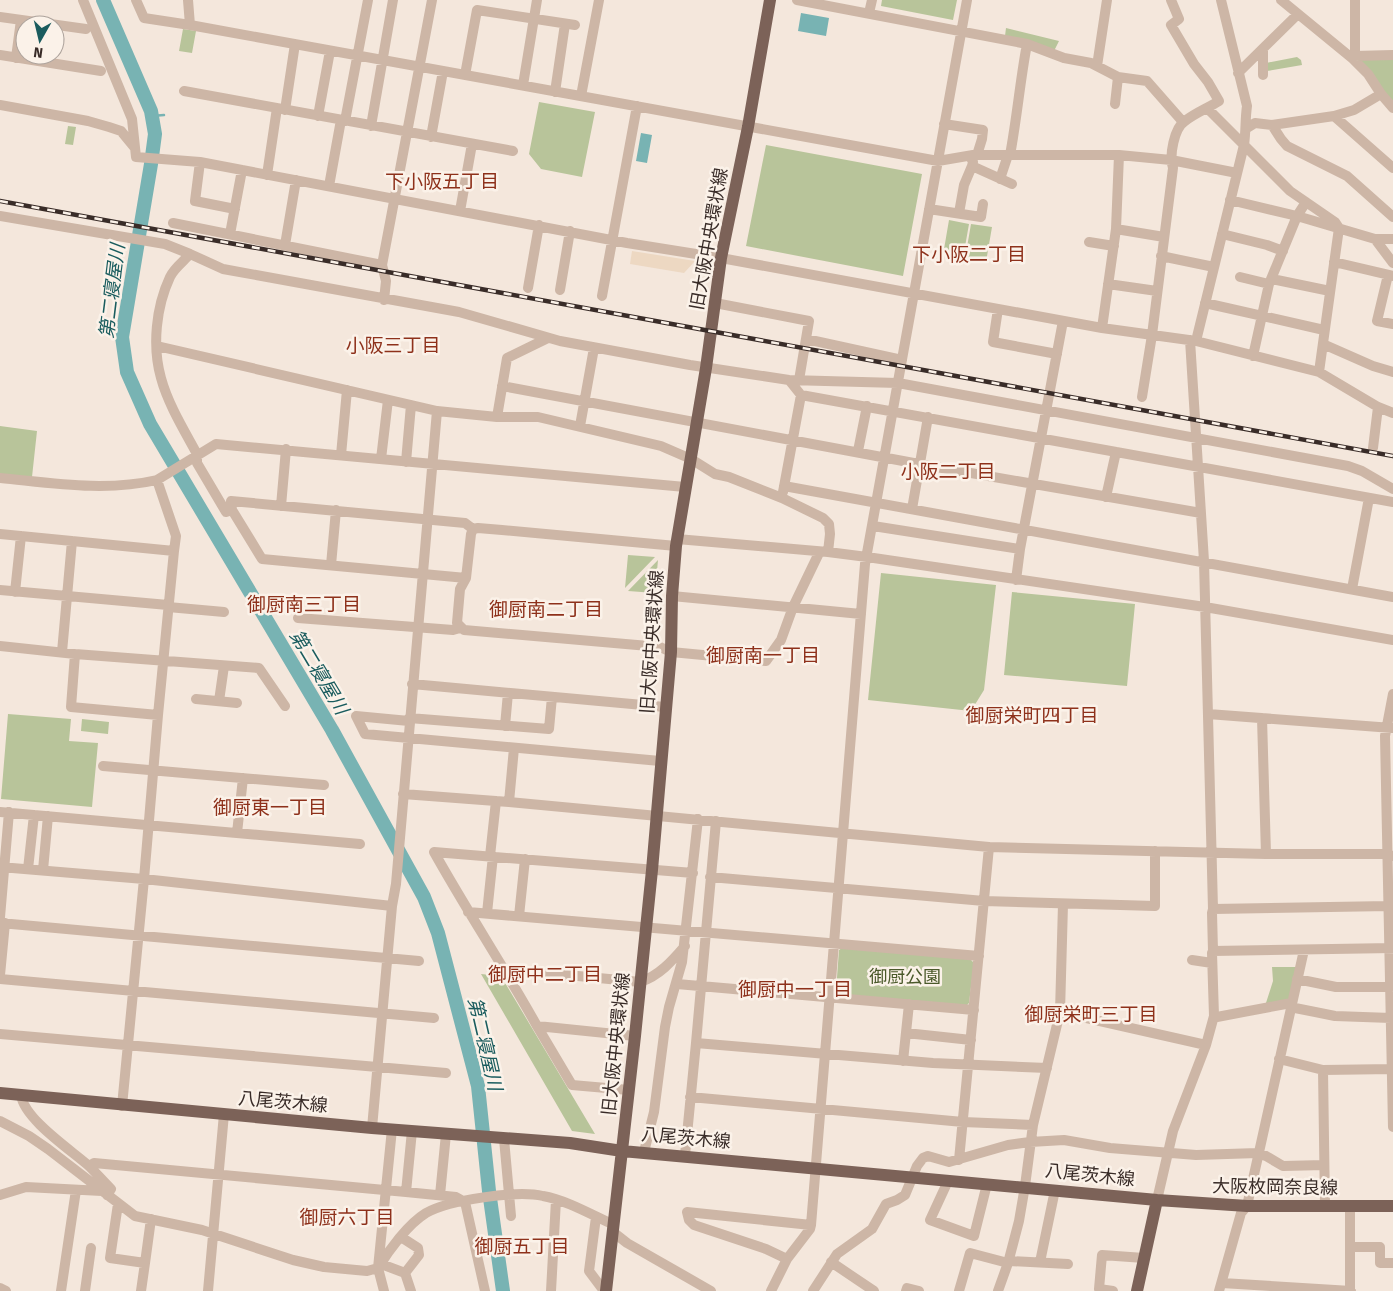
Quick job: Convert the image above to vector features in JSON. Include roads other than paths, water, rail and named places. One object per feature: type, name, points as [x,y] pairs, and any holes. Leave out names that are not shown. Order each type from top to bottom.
[{"type":"main road","name":"旧大阪中央環状線","points":[[605,1291],[629,1090],[652,870],[671,652],[672,596],[677,542],[695,423],[706,368],[721,258],[748,127],[770,0]]},
{"type":"main road","name":"八尾茨木線","points":[[0,1093],[412,1132],[570,1143],[622,1151],[816,1167],[948,1181],[1025,1186],[1157,1200],[1137,1291]]},
{"type":"main road","name":"大阪枚岡奈良線","points":[[1157,1200],[1247,1206],[1393,1206]]},
{"type":"street","points":[[83,0],[132,119],[136,153]]},
{"type":"street","points":[[136,0],[144,18],[938,161],[973,155],[1119,156],[1171,160],[1237,173]]},
{"type":"street","points":[[188,0],[190,25]]},
{"type":"street","points":[[329,186],[368,0]]},
{"type":"street","points":[[371,126],[393,0]]},
{"type":"street","points":[[384,300],[386,280],[382,264],[432,0]]},
{"type":"street","points":[[523,85],[537,0]]},
{"type":"street","points":[[581,96],[599,0]]},
{"type":"street","points":[[797,0],[962,30],[1027,44],[1064,58],[1091,63],[1118,77],[1147,81],[1183,122]]},
{"type":"street","points":[[869,13],[872,0]]},
{"type":"street","points":[[771,1291],[787,1259],[811,1225],[867,557],[967,0]]},
{"type":"street","points":[[1096,66],[1107,0]]},
{"type":"street","points":[[1142,397],[1152,335],[1173,168],[1171,160],[1174,139],[1183,122],[1219,101],[1171,25],[1179,19],[1171,0]]},
{"type":"street","points":[[1157,1200],[1173,1131],[1206,1045],[1214,1016],[1212,853],[1204,561],[1200,514],[1193,340],[1205,303],[1244,145],[1246,128],[1244,123],[1247,106],[1221,0]]},
{"type":"street","points":[[1281,0],[1354,57],[1393,108]]},
{"type":"street","points":[[1354,57],[1355,0]]},
{"type":"street","points":[[465,75],[477,10],[570,25],[554,92]]},
{"type":"street","points":[[1238,72],[1298,14]]},
{"type":"street","points":[[0,17],[15,19]]},
{"type":"street","points":[[65,26],[86,29]]},
{"type":"street","points":[[266,175],[295,44]]},
{"type":"street","points":[[1000,179],[1009,155],[1015,127],[1017,98],[1027,44]]},
{"type":"street","points":[[1262,75],[1263,49]]},
{"type":"street","points":[[318,116],[330,50]]},
{"type":"street","points":[[0,55],[15,58]]},
{"type":"street","points":[[1354,57],[1393,55]]},
{"type":"street","points":[[65,62],[101,71]]},
{"type":"street","points":[[431,137],[443,71]]},
{"type":"street","points":[[1115,104],[1118,77]]},
{"type":"street","points":[[184,91],[513,151]]},
{"type":"street","points":[[1246,128],[1255,123],[1272,125],[1334,116],[1354,110],[1381,94]]},
{"type":"street","points":[[0,105],[88,121],[121,131],[129,128],[132,119]]},
{"type":"street","points":[[602,296],[637,106]]},
{"type":"street","points":[[1208,109],[1290,191],[1335,222],[1339,228],[1318,372]]},
{"type":"street","points":[[1334,116],[1393,168]]},
{"type":"street","points":[[944,124],[983,130],[982,139],[973,155],[972,166],[964,185],[959,214]]},
{"type":"street","points":[[1272,125],[1280,139],[1287,146],[1347,176],[1393,218]]},
{"type":"street","points":[[121,131],[136,153],[200,162],[627,243],[721,258],[1102,328],[1193,340],[1318,372],[1378,408],[1393,413]]},
{"type":"street","points":[[460,211],[472,144]]},
{"type":"street","points":[[1102,328],[1116,229],[1119,156]]},
{"type":"street","points":[[200,162],[195,201],[234,209]]},
{"type":"street","points":[[972,166],[1012,184]]},
{"type":"street","points":[[230,234],[242,170]]},
{"type":"street","points":[[285,245],[296,180]]},
{"type":"street","points":[[1230,200],[1297,216],[1376,239],[1393,239]]},
{"type":"street","points":[[1253,356],[1271,281],[1297,216],[1306,202]]},
{"type":"street","points":[[929,209],[981,217],[983,204]]},
{"type":"street","points":[[0,216],[165,244],[223,270],[459,312],[548,338],[594,348],[706,368],[794,380],[898,383],[1348,466],[1365,473],[1393,489]]},
{"type":"street","points":[[173,223],[382,264]]},
{"type":"street","points":[[528,288],[539,225]]},
{"type":"street","points":[[1116,229],[1164,237]]},
{"type":"street","points":[[560,290],[570,231]]},
{"type":"street","points":[[1222,234],[1267,245],[1283,252]]},
{"type":"street","points":[[1376,239],[1393,263]]},
{"type":"street","points":[[1088,242],[1114,246]]},
{"type":"street","points":[[190,254],[171,275],[161,300],[157,326],[157,358],[161,379],[194,457],[226,512],[232,510]]},
{"type":"street","points":[[1161,256],[1214,267]]},
{"type":"street","points":[[1334,262],[1390,276],[1376,321],[1393,324]]},
{"type":"street","points":[[1240,277],[1330,291]]},
{"type":"street","points":[[1108,284],[1157,291]]},
{"type":"street","points":[[715,303],[809,321],[806,339],[794,380],[801,395],[782,498]]},
{"type":"street","points":[[1205,303],[1324,330]]},
{"type":"street","points":[[998,309],[992,342],[1057,354]]},
{"type":"street","points":[[1016,580],[1020,549],[1064,321]]},
{"type":"street","points":[[497,416],[507,358],[548,338]]},
{"type":"street","points":[[806,339],[902,360]]},
{"type":"street","points":[[1323,344],[1373,366],[1393,372]]},
{"type":"street","points":[[157,346],[437,411],[538,418],[580,426],[661,446],[691,459],[715,474],[729,477],[782,498],[823,518],[828,524],[830,534],[824,552],[793,607],[780,640],[766,661],[671,652],[660,647],[464,630],[460,628],[453,630],[298,618]]},
{"type":"street","points":[[580,426],[594,348]]},
{"type":"street","points":[[502,386],[695,423],[1200,514]]},
{"type":"street","points":[[341,455],[347,390]]},
{"type":"street","points":[[801,395],[1393,502]]},
{"type":"street","points":[[381,459],[388,400]]},
{"type":"street","points":[[406,462],[411,405]]},
{"type":"street","points":[[858,451],[867,406]]},
{"type":"street","points":[[1373,448],[1378,408]]},
{"type":"street","points":[[372,1128],[392,906],[396,884],[437,411]]},
{"type":"street","points":[[912,509],[928,417]]},
{"type":"street","points":[[0,478],[79,486],[118,486],[157,480],[216,444],[685,486]]},
{"type":"street","points":[[281,506],[286,449]]},
{"type":"street","points":[[1106,497],[1116,452]]},
{"type":"street","points":[[122,1106],[176,536],[157,480]]},
{"type":"street","points":[[784,486],[1393,596]]},
{"type":"street","points":[[1352,589],[1369,498]]},
{"type":"street","points":[[466,578],[262,559],[232,510],[231,502],[465,523],[473,529],[824,552],[867,557],[1205,607],[1393,640]]},
{"type":"street","points":[[331,565],[336,510]]},
{"type":"street","points":[[873,526],[1020,549]]},
{"type":"street","points":[[460,628],[457,623],[460,589],[466,578],[473,529]]},
{"type":"street","points":[[0,534],[174,551]]},
{"type":"street","points":[[14,592],[21,536]]},
{"type":"street","points":[[62,652],[72,541]]},
{"type":"street","points":[[0,590],[224,612]]},
{"type":"street","points":[[672,596],[861,614]]},
{"type":"street","points":[[0,646],[76,654],[260,668],[285,706]]},
{"type":"street","points":[[76,654],[71,707],[158,715]]},
{"type":"street","points":[[219,701],[224,666]]},
{"type":"street","points":[[412,684],[665,707]]},
{"type":"street","points":[[505,726],[508,693]]},
{"type":"street","points":[[1393,694],[1390,728],[1385,736],[1390,855],[1388,906],[1391,948],[1393,1127]]},
{"type":"street","points":[[552,697],[548,729],[356,716],[365,734],[660,761]]},
{"type":"street","points":[[196,699],[237,703]]},
{"type":"street","points":[[1208,714],[1390,728]]},
{"type":"street","points":[[1262,718],[1266,854]]},
{"type":"street","points":[[509,802],[514,748]]},
{"type":"street","points":[[103,766],[324,785]]},
{"type":"street","points":[[237,833],[244,778]]},
{"type":"street","points":[[403,794],[989,846],[1212,853],[1390,855]]},
{"type":"street","points":[[487,913],[496,801]]},
{"type":"street","points":[[360,844],[4,812],[0,977],[434,1018]]},
{"type":"street","points":[[28,869],[34,815]]},
{"type":"street","points":[[43,870],[48,816]]},
{"type":"street","points":[[644,1152],[654,1112],[665,1027],[685,946],[698,819]]},
{"type":"street","points":[[685,1155],[716,821]]},
{"type":"street","points":[[959,1160],[989,846]]},
{"type":"street","points":[[710,876],[984,901],[1155,906],[1155,851]]},
{"type":"street","points":[[629,1090],[572,1085],[434,852],[693,874]]},
{"type":"street","points":[[519,916],[525,859]]},
{"type":"street","points":[[2,867],[144,879],[392,906]]},
{"type":"street","points":[[1001,1290],[1025,1186],[1033,1125],[1060,1012],[1063,904]]},
{"type":"street","points":[[1213,909],[1388,906]]},
{"type":"street","points":[[468,912],[979,956]]},
{"type":"street","points":[[2,921],[139,936],[419,961]]},
{"type":"street","points":[[505,969],[640,982],[648,980],[662,970],[672,962],[685,946]]},
{"type":"street","points":[[1213,950],[1391,948]]},
{"type":"street","points":[[1304,950],[1247,1206],[1241,1213],[1220,1287],[1350,1291],[1350,1206]]},
{"type":"street","points":[[1192,960],[1212,963]]},
{"type":"street","points":[[1297,979],[1336,987],[1391,987]]},
{"type":"street","points":[[676,984],[974,1010]]},
{"type":"street","points":[[903,1061],[908,1004]]},
{"type":"street","points":[[1214,1016],[1218,1017],[1291,1005],[1335,1016],[1391,1018]]},
{"type":"street","points":[[1060,1012],[1206,1045]]},
{"type":"street","points":[[538,1026],[635,1036]]},
{"type":"street","points":[[906,1033],[971,1040]]},
{"type":"street","points":[[0,1034],[446,1073]]},
{"type":"street","points":[[696,1042],[968,1066],[1047,1068]]},
{"type":"street","points":[[1279,1059],[1323,1070],[1392,1069]]},
{"type":"street","points":[[1323,1070],[1325,1207]]},
{"type":"street","points":[[0,1195],[26,1187],[104,1193],[111,1189],[89,1166],[47,1131],[22,1103],[21,1095]]},
{"type":"street","points":[[690,1097],[963,1122],[1033,1125]]},
{"type":"street","points":[[208,1291],[224,1114]]},
{"type":"street","points":[[0,1121],[48,1149],[135,1216],[202,1230],[293,1260],[324,1267],[367,1270],[379,1266],[404,1273]]},
{"type":"street","points":[[384,1291],[379,1266],[392,1129]]},
{"type":"street","points":[[406,1192],[412,1132]]},
{"type":"street","points":[[440,1195],[446,1134]]},
{"type":"street","points":[[504,1139],[511,1216]]},
{"type":"street","points":[[813,1291],[837,1254],[872,1229],[886,1204],[905,1195],[911,1177],[923,1158],[928,1156],[949,1162],[1008,1145],[1064,1140],[1110,1148],[1196,1156],[1258,1153],[1283,1166],[1324,1165]]},
{"type":"street","points":[[89,1166],[94,1163],[456,1197],[465,1202],[485,1291]]},
{"type":"street","points":[[948,1181],[930,1220],[974,1236],[987,1184]]},
{"type":"street","points":[[61,1291],[76,1190]]},
{"type":"street","points":[[1040,1262],[1055,1190]]},
{"type":"street","points":[[379,1266],[412,1224],[427,1213],[465,1202],[508,1195],[529,1194],[556,1200],[596,1217],[613,1228],[627,1243],[711,1291]]},
{"type":"street","points":[[551,1291],[556,1200]]},
{"type":"street","points":[[118,1204],[110,1258],[145,1263]]},
{"type":"street","points":[[787,1259],[766,1249],[694,1225],[689,1220],[687,1212],[811,1225]]},
{"type":"street","points":[[596,1217],[589,1270],[605,1291]]},
{"type":"street","points":[[141,1291],[151,1219]]},
{"type":"street","points":[[401,1237],[418,1248],[419,1255],[404,1273]]},
{"type":"street","points":[[1350,1247],[1380,1247],[1380,1263],[1393,1263]]},
{"type":"street","points":[[85,1291],[91,1248]]},
{"type":"street","points":[[959,1291],[970,1253],[1008,1262],[1068,1264]]},
{"type":"street","points":[[1113,1291],[1099,1289],[1102,1255],[1144,1258]]},
{"type":"street","points":[[831,1262],[874,1291]]},
{"type":"street","points":[[404,1273],[411,1291]]},
{"type":"street","points":[[0,1288],[6,1291]]},
{"type":"street","points":[[906,1291],[907,1288],[919,1291]]},
{"type":"water","points":[[801,13],[829,18],[826,36],[798,31]]},
{"type":"water","points":[[641,133],[652,135],[647,163],[636,161]]},
{"type":"waterway","name":"第二寝屋川","points":[[103,0],[151,111],[155,134],[122,337],[127,372],[150,424],[332,730],[424,897],[438,933],[478,1086],[489,1191],[503,1291]]},
{"type":"waterway","points":[[152,116],[164,115]]},
{"type":"railway","points":[[0,201],[1393,456]]},
{"type":"district","name":"下小阪五丁目","points":[[442,181]]},
{"type":"district","name":"下小阪二丁目","points":[[969,254]]},
{"type":"district","name":"小阪三丁目","points":[[393,345]]},
{"type":"district","name":"小阪二丁目","points":[[948,471]]},
{"type":"district","name":"御厨南三丁目","points":[[304,604]]},
{"type":"district","name":"御厨南二丁目","points":[[546,609]]},
{"type":"district","name":"御厨南一丁目","points":[[763,655]]},
{"type":"district","name":"御厨栄町四丁目","points":[[1032,715]]},
{"type":"district","name":"御厨東一丁目","points":[[270,807]]},
{"type":"district","name":"御厨中二丁目","points":[[545,974]]},
{"type":"district","name":"御厨中一丁目","points":[[795,989]]},
{"type":"district","name":"御厨栄町三丁目","points":[[1091,1014]]},
{"type":"district","name":"御厨六丁目","points":[[347,1217]]},
{"type":"district","name":"御厨五丁目","points":[[522,1246]]},
{"type":"park label","name":"御厨公園","points":[[905,977]]}]
